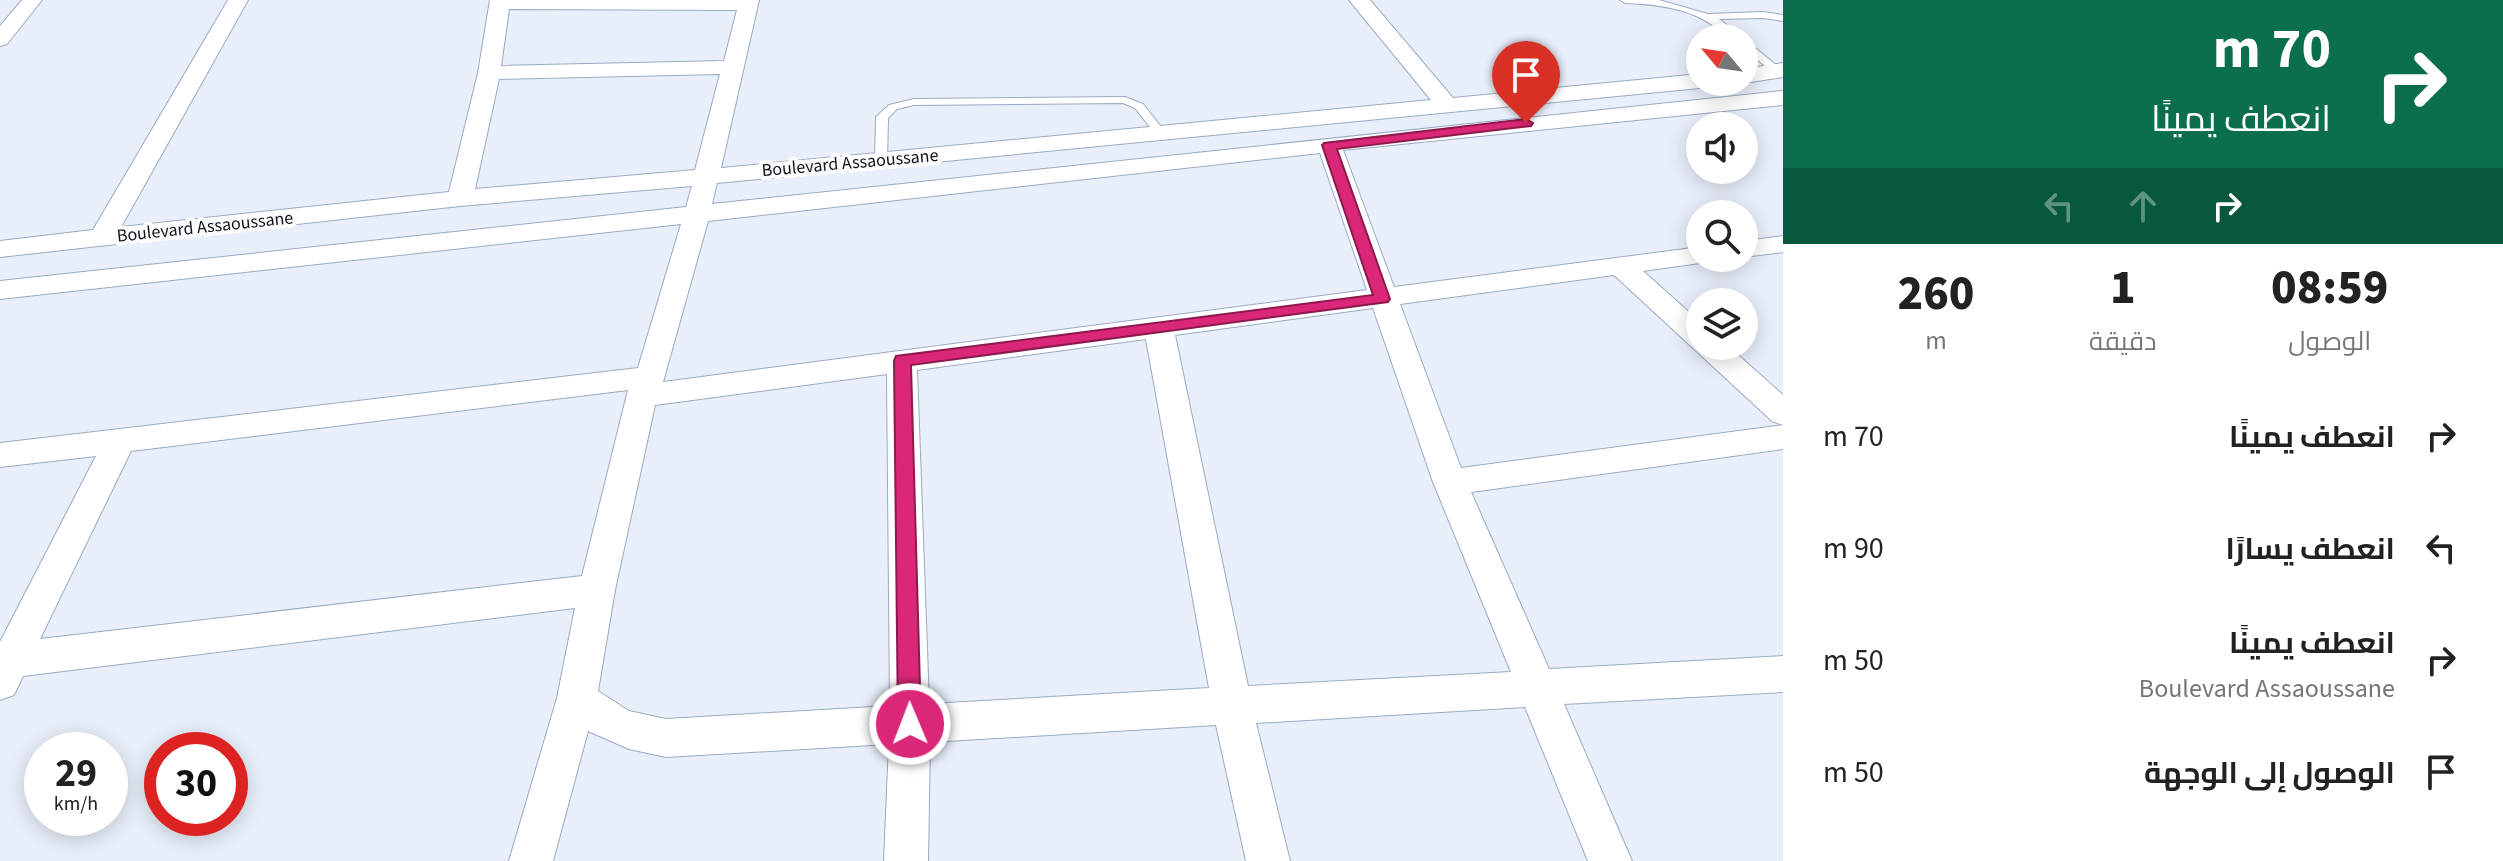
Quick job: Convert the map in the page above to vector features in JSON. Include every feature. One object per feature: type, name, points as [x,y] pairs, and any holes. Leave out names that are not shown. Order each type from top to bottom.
[{"type":"street","points":[[0,40],[32,0]]},
{"type":"street","points":[[102,238],[238,0]]},
{"type":"street","points":[[1359,0],[1448,106]]},
{"type":"street","points":[[460,198],[489,73],[500,2],[749,1],[697,215],[646,386],[597,590],[577,698],[531,861]]},
{"type":"street","points":[[489,73],[733,67]]},
{"type":"street","points":[[1758,74],[1780,70]]},
{"type":"street","name":"Boulevard Assaoussane","points":[[0,249],[460,198],[1686,82]]},
{"type":"street","name":"Boulevard Assaoussane","points":[[0,290],[1783,98]]},
{"type":"street","points":[[1329,145],[1450,482],[1610,861]]},
{"type":"street","points":[[1758,247],[1783,244]]},
{"type":"street","points":[[0,455],[902,361],[1686,257]]},
{"type":"street","points":[[1619,265],[1686,325]]},
{"type":"street","points":[[1159,328],[1232,705],[1268,861]]},
{"type":"street","points":[[1724,360],[1783,413]]},
{"type":"street","points":[[902,361],[910,724],[906,861]]},
{"type":"street","points":[[1450,482],[1783,437]]},
{"type":"street","points":[[6,671],[119,442]]},
{"type":"street","points":[[6,671],[597,590]]},
{"type":"street","points":[[577,698],[594,714],[615,727],[666,738],[1783,674]]},
{"type":"lane","points":[[1625,0],[1674,5],[1711,16],[1783,18]]},
{"type":"lane","points":[[1711,16],[1721,24]]},
{"type":"lane","points":[[1758,53],[1780,70]]},
{"type":"lane","points":[[881,160],[882,117],[893,107],[914,102],[1125,100],[1139,106],[1160,133]]},
{"type":"route","points":[[910,724],[902,361],[1382,299],[1329,145],[1526,123]]}]
